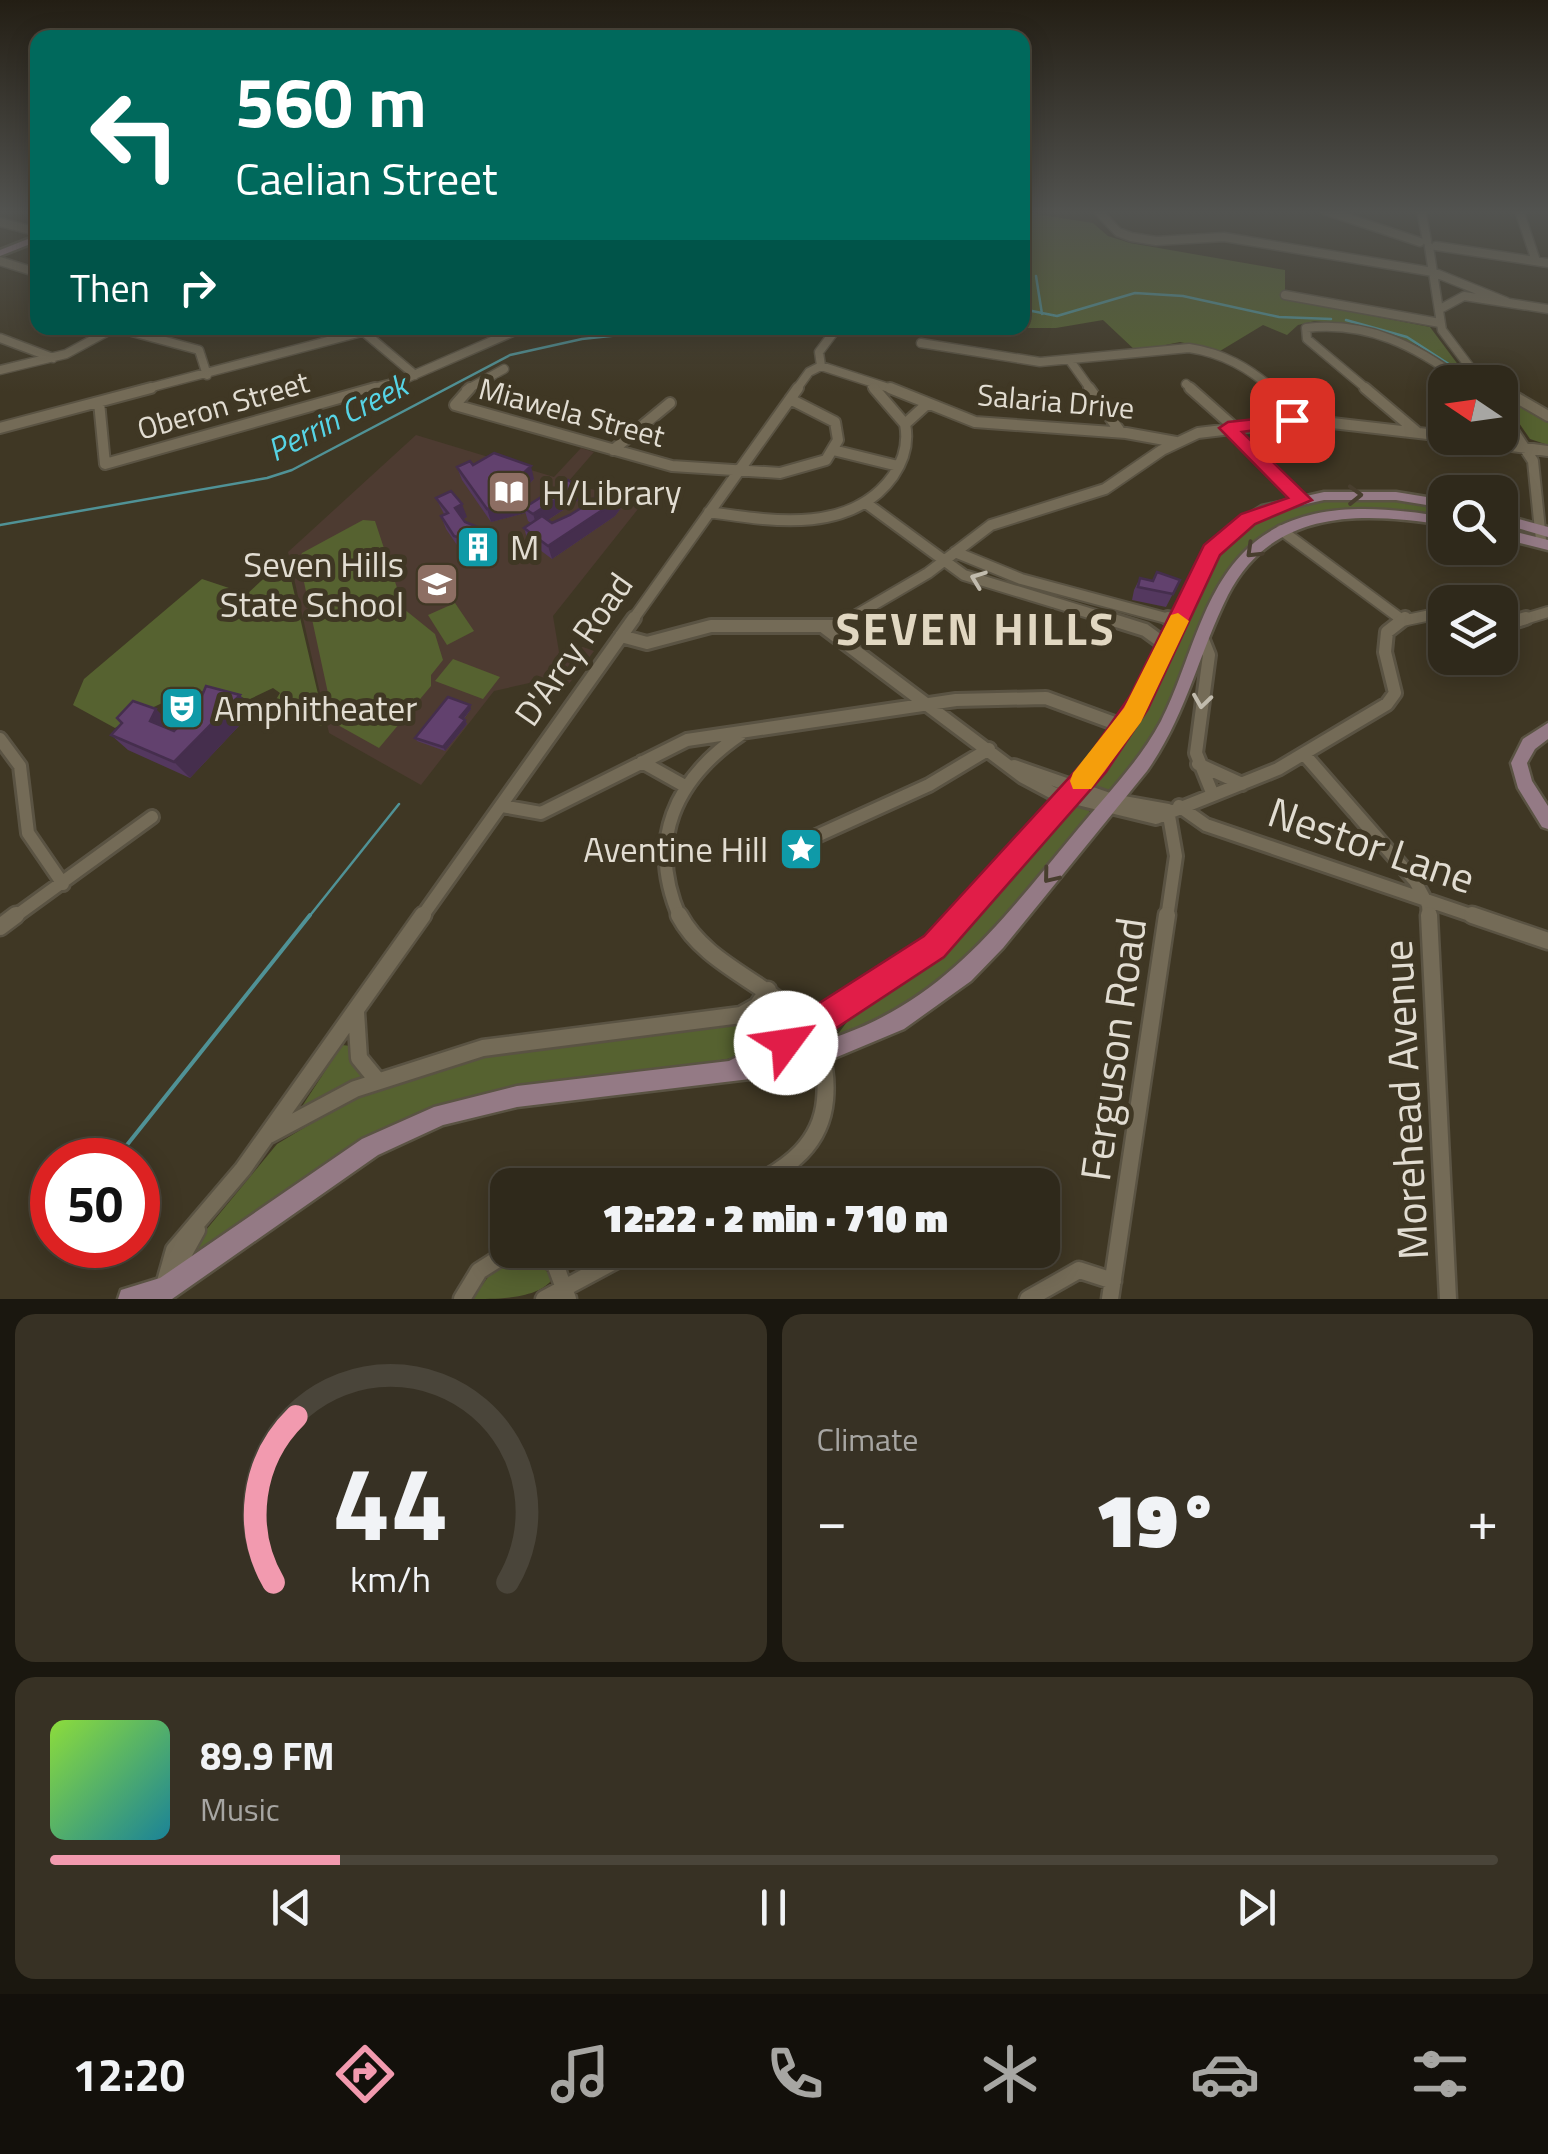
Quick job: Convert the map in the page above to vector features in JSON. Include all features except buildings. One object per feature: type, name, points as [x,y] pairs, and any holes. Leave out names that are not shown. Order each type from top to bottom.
[{"type":"main road","points":[[735,1069],[810,1030],[934,946],[1072,793],[1125,726],[1216,546],[1248,519],[1302,500],[1366,494],[1428,502]]},
{"type":"main road","points":[[130,1299],[166,1289],[370,1147],[407,1128],[554,1092],[735,1069],[765,1069],[822,1055],[904,1017],[963,975],[1011,924],[1160,738],[1237,568],[1258,544],[1281,530],[1320,517],[1359,512],[1428,518]]},
{"type":"main road","points":[[1518,526],[1545,538]]},
{"type":"main road","points":[[1518,536],[1545,538]]},
{"type":"main road","points":[[1548,730],[1529,744],[1519,763],[1524,783],[1548,821]]},
{"type":"street","points":[[1425,271],[1508,302]]},
{"type":"street","points":[[1433,272],[1440,323],[1469,365]]},
{"type":"street","points":[[1285,295],[1440,323]]},
{"type":"street","points":[[1440,309],[1464,296],[1548,310]]},
{"type":"street","points":[[1417,432],[1303,336],[1311,326],[1388,336],[1426,353],[1442,365]]},
{"type":"street","points":[[0,370],[53,358],[103,335]]},
{"type":"street","points":[[142,335],[199,350],[208,374]]},
{"type":"street","points":[[0,428],[352,335]]},
{"type":"street","points":[[375,335],[414,376]]},
{"type":"street","name":"Oberon Street","points":[[99,402],[105,464],[414,376],[506,335]]},
{"type":"street","name":"D'Arcy Road","points":[[166,1289],[165,1264],[172,1249],[201,1222],[356,1012],[809,372],[821,366],[819,352],[832,335]]},
{"type":"street","points":[[0,338],[53,358]]},
{"type":"street","points":[[921,343],[992,358],[1071,362],[1180,345],[1210,349],[1252,370],[1306,420]]},
{"type":"street","points":[[1071,362],[1119,430]]},
{"type":"street","name":"Salaria Drive","points":[[821,366],[980,423],[1030,429],[1119,430],[1176,442]]},
{"type":"street","name":"Miawela Street","points":[[504,368],[461,393],[454,405],[672,466],[740,468],[780,474],[826,460],[833,450]]},
{"type":"street","points":[[709,512],[792,521],[836,514],[866,503],[886,487],[910,443],[905,424],[891,403],[866,381]]},
{"type":"street","points":[[1186,384],[1302,500]]},
{"type":"street","points":[[1518,398],[1548,416]]},
{"type":"street","points":[[790,399],[810,405],[835,422],[839,434],[833,450],[898,466]]},
{"type":"street","points":[[614,450],[670,403]]},
{"type":"street","points":[[905,424],[926,405]]},
{"type":"street","points":[[621,636],[646,643],[711,626],[825,628],[850,620],[1010,516],[1105,490],[1176,442],[1231,427],[1306,420],[1428,434]]},
{"type":"street","points":[[1518,437],[1533,462],[1545,538]]},
{"type":"street","points":[[1518,447],[1548,451]]},
{"type":"street","points":[[866,503],[942,562],[1018,594],[1144,630],[1167,646]]},
{"type":"street","points":[[1281,530],[1401,618]]},
{"type":"street","points":[[955,552],[1021,578],[1178,621]]},
{"type":"street","points":[[1518,621],[1548,612]]},
{"type":"street","points":[[825,628],[1042,788],[1072,793],[1150,818],[1242,784],[1304,754],[1394,697],[1384,645],[1388,632],[1401,618],[1428,614]]},
{"type":"street","points":[[1202,640],[1209,655],[1198,764],[1213,795]]},
{"type":"street","points":[[502,806],[541,814],[688,740],[999,696],[1046,698],[1125,726]]},
{"type":"street","points":[[746,732],[713,751],[683,785],[668,816],[662,856],[676,912],[686,927],[727,963],[768,990],[810,1030],[822,1055],[827,1092],[823,1112],[798,1157],[781,1168]]},
{"type":"street","points":[[0,739],[15,748],[22,763],[24,822],[38,853],[63,884]]},
{"type":"street","points":[[799,844],[930,785],[989,749]]},
{"type":"street","points":[[1304,754],[1426,899]]},
{"type":"street","points":[[642,762],[683,785]]},
{"type":"street","points":[[1198,764],[1242,784]]},
{"type":"street","name":"Nestor Lane","points":[[1173,808],[1206,825],[1548,941]]},
{"type":"street","name":"Ferguson Road","points":[[1112,1290],[1176,856],[1173,808]]},
{"type":"street","points":[[0,927],[152,817]]},
{"type":"street","name":"Morehead Avenue","points":[[1426,899],[1448,1299]]},
{"type":"street","points":[[266,1136],[378,1080],[482,1048],[741,1015],[753,1009],[768,990]]},
{"type":"street","points":[[356,1012],[359,1058],[378,1080]]},
{"type":"street","points":[[462,1299],[478,1271],[490,1264]]},
{"type":"street","points":[[557,1268],[567,1293]]},
{"type":"street","points":[[544,1299],[567,1293],[607,1268]]},
{"type":"street","points":[[1028,1299],[1080,1270],[1112,1290]]},
{"type":"shaded area","name":"Seven Hills State School","points":[[416,435],[554,477],[581,448],[594,452],[568,482],[642,504],[553,616],[559,652],[583,647],[594,651],[568,685],[547,679],[494,691],[421,785],[329,733],[288,552]]},
{"type":"green space","points":[[1030,271],[1285,271],[1285,299],[1430,327],[1458,365],[1449,365],[1423,347],[1375,329],[1315,321],[1298,325],[1287,335],[1263,325],[1220,351],[1180,342],[1136,351],[1103,320],[1030,328]]},
{"type":"green space","points":[[1518,406],[1548,423],[1548,445],[1530,439],[1518,421]]},
{"type":"green space","points":[[1329,498],[1400,498],[1428,502],[1428,516],[1337,513],[1284,526],[1261,539],[1241,557],[1164,722],[1112,795],[1089,785],[1211,556],[1252,523],[1294,506]]},
{"type":"green space","points":[[363,520],[375,521],[404,609],[435,634],[443,660],[431,675],[431,686],[379,748],[336,724],[332,707],[330,720],[321,726],[291,717],[271,728],[261,724],[280,693],[273,688],[248,700],[213,691],[179,696],[115,728],[73,705],[84,679],[202,579],[247,594],[286,558],[318,694],[331,707],[299,559],[302,553]]},
{"type":"green space","points":[[455,603],[474,631],[447,645],[428,615]]},
{"type":"green space","points":[[453,659],[500,677],[483,699],[435,681]]},
{"type":"green space","points":[[1068,803],[1089,810],[1090,815],[985,948],[873,1028],[835,1038],[858,1007]]},
{"type":"green space","points":[[771,1020],[779,1027],[777,1038],[733,1058],[439,1106],[342,1155],[192,1259],[197,1241],[277,1144],[362,1093],[462,1058]]},
{"type":"green space","points":[[342,1045],[351,1046],[361,1078],[297,1114]]},
{"type":"green space","points":[[544,1268],[553,1278],[529,1294],[472,1299],[494,1269]]},
{"type":"waterway","points":[[1036,276],[1042,313]]},
{"type":"waterway","name":"Perrin Creek","points":[[1042,313],[1057,316],[1135,293],[1183,296],[1279,317],[1331,319]]},
{"type":"waterway","name":"Perrin Creek","points":[[1030,311],[1042,313]]},
{"type":"waterway","points":[[1346,320],[1407,337],[1450,365]]},
{"type":"waterway","name":"Perrin Creek","points":[[0,525],[267,478],[292,470],[510,355],[620,335]]},
{"type":"waterway","points":[[308,918],[399,804]]},
{"type":"waterway","points":[[133,1138],[310,915]]},
{"type":"slow traffic","points":[[1082,781],[1132,715],[1178,621]]},
{"type":"place","name":"H/Library","points":[[509,492]]},
{"type":"place","name":"M","points":[[478,547]]},
{"type":"place","name":"Seven Hills State School","points":[[437,584]]},
{"type":"place","name":"Amphitheater","points":[[182,708]]},
{"type":"place","name":"Aventine Hill","points":[[801,849]]},
{"type":"district","name":"SEVEN HILLS","points":[[976,628]]},
{"type":"route","points":[[786,1043],[949,933],[1097,765],[1125,726],[1160,663],[1212,550],[1248,519],[1267,509],[1302,500],[1228,428],[1292,420]]}]
